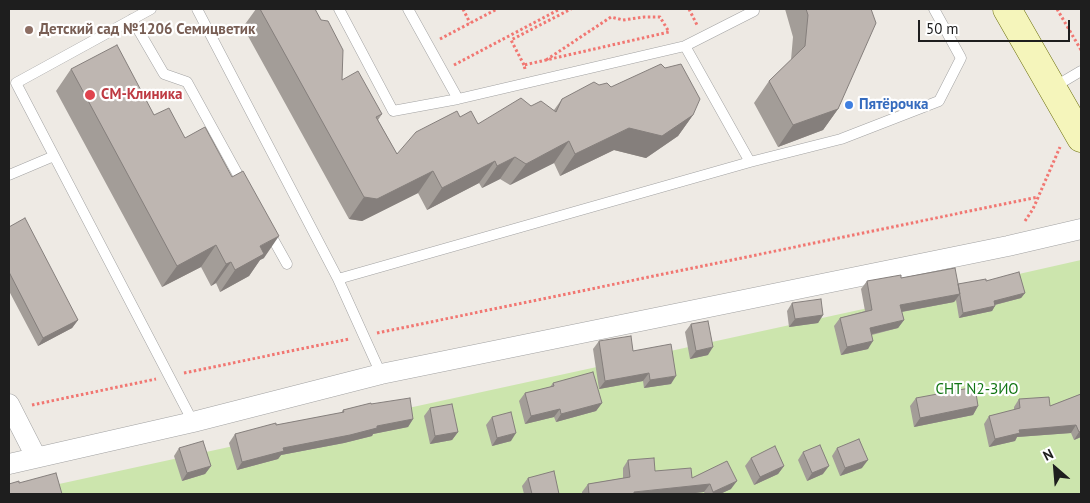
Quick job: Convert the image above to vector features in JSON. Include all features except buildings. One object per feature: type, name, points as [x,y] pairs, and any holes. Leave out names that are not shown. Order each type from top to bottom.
[{"type":"main road","points":[[1007,9],[1076,130]]},
{"type":"street","points":[[9,464],[193,422],[381,374],[1081,230]]},
{"type":"street","points":[[10,407],[36,457]]},
{"type":"lane","points":[[151,9],[16,83],[193,422]]},
{"type":"lane","points":[[197,9],[338,279],[381,374]]},
{"type":"lane","points":[[339,9],[392,111],[458,99],[685,46],[754,11]]},
{"type":"lane","points":[[408,9],[458,99]]},
{"type":"lane","points":[[338,279],[841,138],[939,101],[961,58],[934,9]]},
{"type":"lane","points":[[132,19],[164,74],[187,82],[249,195]]},
{"type":"lane","points":[[685,46],[750,162]]},
{"type":"lane","points":[[1052,88],[1081,71]]},
{"type":"lane","points":[[9,175],[54,156]]},
{"type":"lane","points":[[263,221],[287,264]]},
{"type":"path","points":[[462,9],[470,23]]},
{"type":"path","points":[[435,32],[439,39],[497,9]]},
{"type":"path","points":[[449,57],[453,66],[560,9]]},
{"type":"path","points":[[524,65],[511,40],[571,9]]},
{"type":"path","points":[[1057,9],[1081,50]]},
{"type":"path","points":[[546,60],[611,17],[623,20],[660,17],[669,32]]},
{"type":"path","points":[[1008,246],[1033,209],[1076,130]]},
{"type":"path","points":[[10,407],[170,376],[1038,197]]},
{"type":"green space","name":"СНТ N2-ЗИО","points":[[1081,260],[1081,494],[13,494],[868,308]]},
{"type":"place","name":"Детский сад №1206 Семицветик","points":[[29,30]]},
{"type":"place","name":"СМ-Клиника","points":[[90,95]]},
{"type":"place","name":"Пятёрочка","points":[[849,105]]}]
